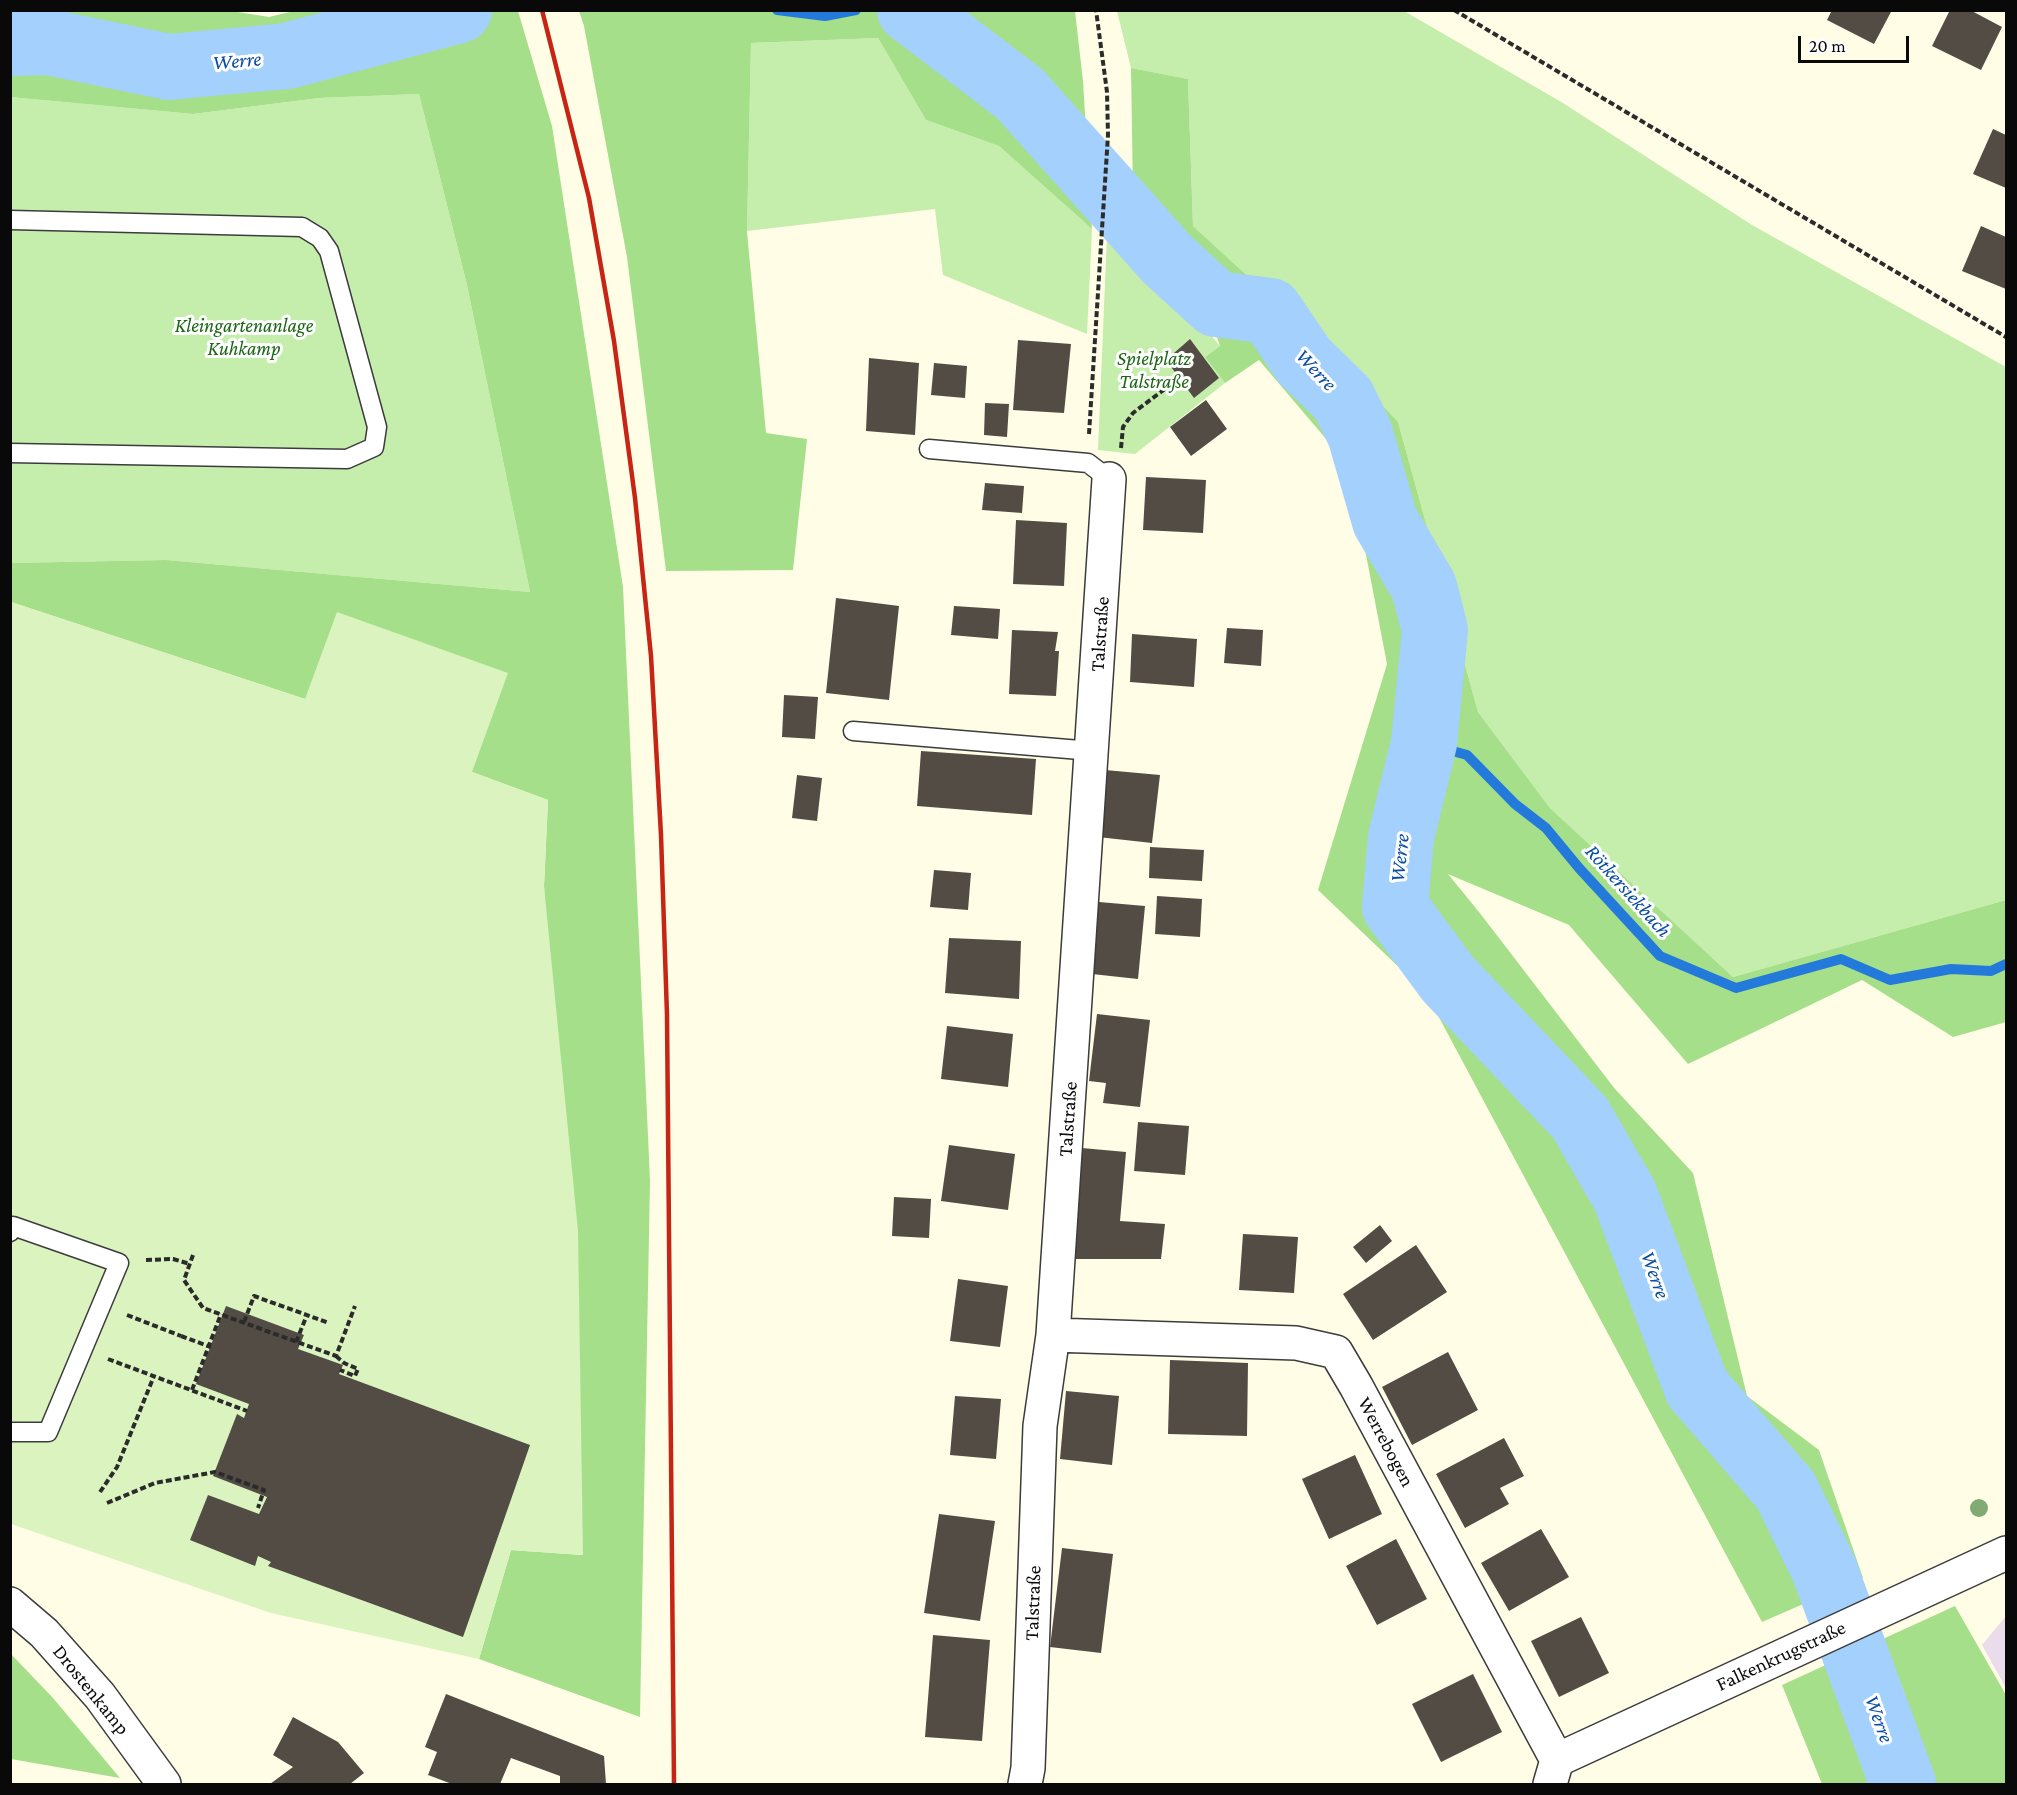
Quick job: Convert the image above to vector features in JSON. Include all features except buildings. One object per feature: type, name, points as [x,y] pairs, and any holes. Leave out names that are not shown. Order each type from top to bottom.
[{"type":"street","name":"Talstraße","points":[[1025,1785],[1028,1768],[1040,1426],[1053,1335],[1092,751],[1106,464]]},
{"type":"street","name":"Werrebogen","points":[[1053,1335],[1296,1343],[1336,1352],[1356,1386],[1553,1772]]},
{"type":"street","name":"Falkenkrugstraße","points":[[1553,1772],[1796,1649],[2007,1552]]},
{"type":"street","name":"Drostenkamp","points":[[10,1604],[44,1633],[99,1696],[164,1785]]},
{"type":"lane","points":[[10,220],[302,227],[320,238],[329,251],[377,427],[374,447],[347,459],[10,453]]},
{"type":"lane","points":[[929,449],[1106,464]]},
{"type":"lane","points":[[853,731],[1092,751]]},
{"type":"lane","points":[[10,1232],[13,1226],[118,1263],[48,1432],[10,1432]]},
{"type":"path","points":[[1096,10],[1107,92],[1108,135],[1102,220],[1106,464]]},
{"type":"path","points":[[1454,10],[2007,337]]},
{"type":"path","points":[[1106,464],[1123,427],[1133,412],[1174,382]]},
{"type":"path","points":[[193,1255],[184,1280],[203,1308],[336,1356],[344,1363],[358,1369],[355,1376],[340,1370]]},
{"type":"path","points":[[118,1263],[173,1259],[190,1264]]},
{"type":"path","points":[[244,1322],[254,1296],[329,1323]]},
{"type":"path","points":[[101,1306],[211,1347]]},
{"type":"path","points":[[336,1356],[355,1306]]},
{"type":"path","points":[[192,1390],[221,1314]]},
{"type":"path","points":[[296,1341],[307,1315]]},
{"type":"path","points":[[82,1350],[247,1411]]},
{"type":"path","points":[[100,1492],[117,1467],[154,1376]]},
{"type":"path","points":[[107,1503],[155,1482],[215,1472],[264,1490],[258,1508]]},
{"type":"shaded area","points":[[2006,1616],[2006,1688],[1982,1645]]},
{"type":"green space","points":[[225,10],[269,17],[298,10],[518,11],[552,126],[623,587],[650,1180],[640,1717],[479,1659],[511,1550],[582,1555],[544,886],[548,800],[472,772],[305,699],[11,602],[10,563],[166,560],[530,592],[467,285],[419,94],[319,98],[193,114],[10,97],[11,11]]},
{"type":"green space","points":[[579,11],[1075,11],[1083,81],[1092,229],[999,146],[926,120],[878,38],[751,43],[747,232],[766,433],[807,439],[793,570],[666,571],[627,257],[584,26]]},
{"type":"green space","points":[[1117,11],[1404,11],[1563,103],[1752,225],[2006,367],[2006,900],[1733,977],[1550,808],[1478,712],[1398,422],[1345,365],[1193,226],[1188,79],[1131,68]]},
{"type":"green space","points":[[878,38],[926,120],[999,146],[1092,229],[1087,334],[943,275],[935,209],[747,231],[751,43]]},
{"type":"green space","points":[[1131,68],[1188,79],[1193,226],[1345,365],[1398,422],[1478,712],[1550,808],[1733,977],[2006,900],[2006,1022],[1953,1037],[1862,980],[1688,1064],[1569,925],[1448,874],[1615,1089],[1693,1173],[1747,1396],[1819,1450],[1863,1578],[1762,1622],[1426,993],[1318,890],[1387,664],[1349,466],[1259,360],[1225,383],[1205,357],[1220,346],[1195,273],[1133,193]]},
{"type":"green space","name":"Kleingartenanlage Kuhkamp","points":[[419,94],[467,285],[530,592],[166,560],[11,563],[10,97],[193,114],[319,98]]},
{"type":"green space","name":"Spielplatz Talstraße","points":[[1108,212],[1220,346],[1205,357],[1225,383],[1135,454],[1098,450]]},
{"type":"green space","points":[[11,602],[305,699],[337,612],[508,673],[472,772],[548,800],[544,886],[578,1231],[583,1555],[511,1550],[479,1659],[271,1613],[11,1524]]},
{"type":"green space","points":[[1955,1606],[2006,1695],[2006,1784],[1822,1784],[1782,1685]]},
{"type":"green space","points":[[11,1654],[53,1698],[120,1778],[11,1759]]},
{"type":"waterway","name":"Werre","points":[[10,43],[48,42],[169,67],[287,56],[459,10]]},
{"type":"waterway","points":[[777,10],[825,16],[856,10]]},
{"type":"waterway","name":"Werre","points":[[910,10],[1020,94],[1167,259],[1216,304],[1270,311],[1304,361],[1343,399],[1360,434],[1385,521],[1424,587],[1435,630],[1424,743],[1401,837],[1395,907],[1448,979],[1580,1118],[1625,1196],[1697,1388],[1786,1491],[1824,1569],[1903,1784]]},
{"type":"waterway","name":"Rötkersiekbach","points":[[1424,743],[1467,755],[1515,804],[1546,828],[1579,868],[1660,956],[1736,988],[1841,959],[1890,980],[1951,969],[1991,971],[2006,964]]},
{"type":"railway","points":[[542,10],[589,198],[614,341],[635,498],[651,656],[661,835],[667,1015],[674,1784]]}]
